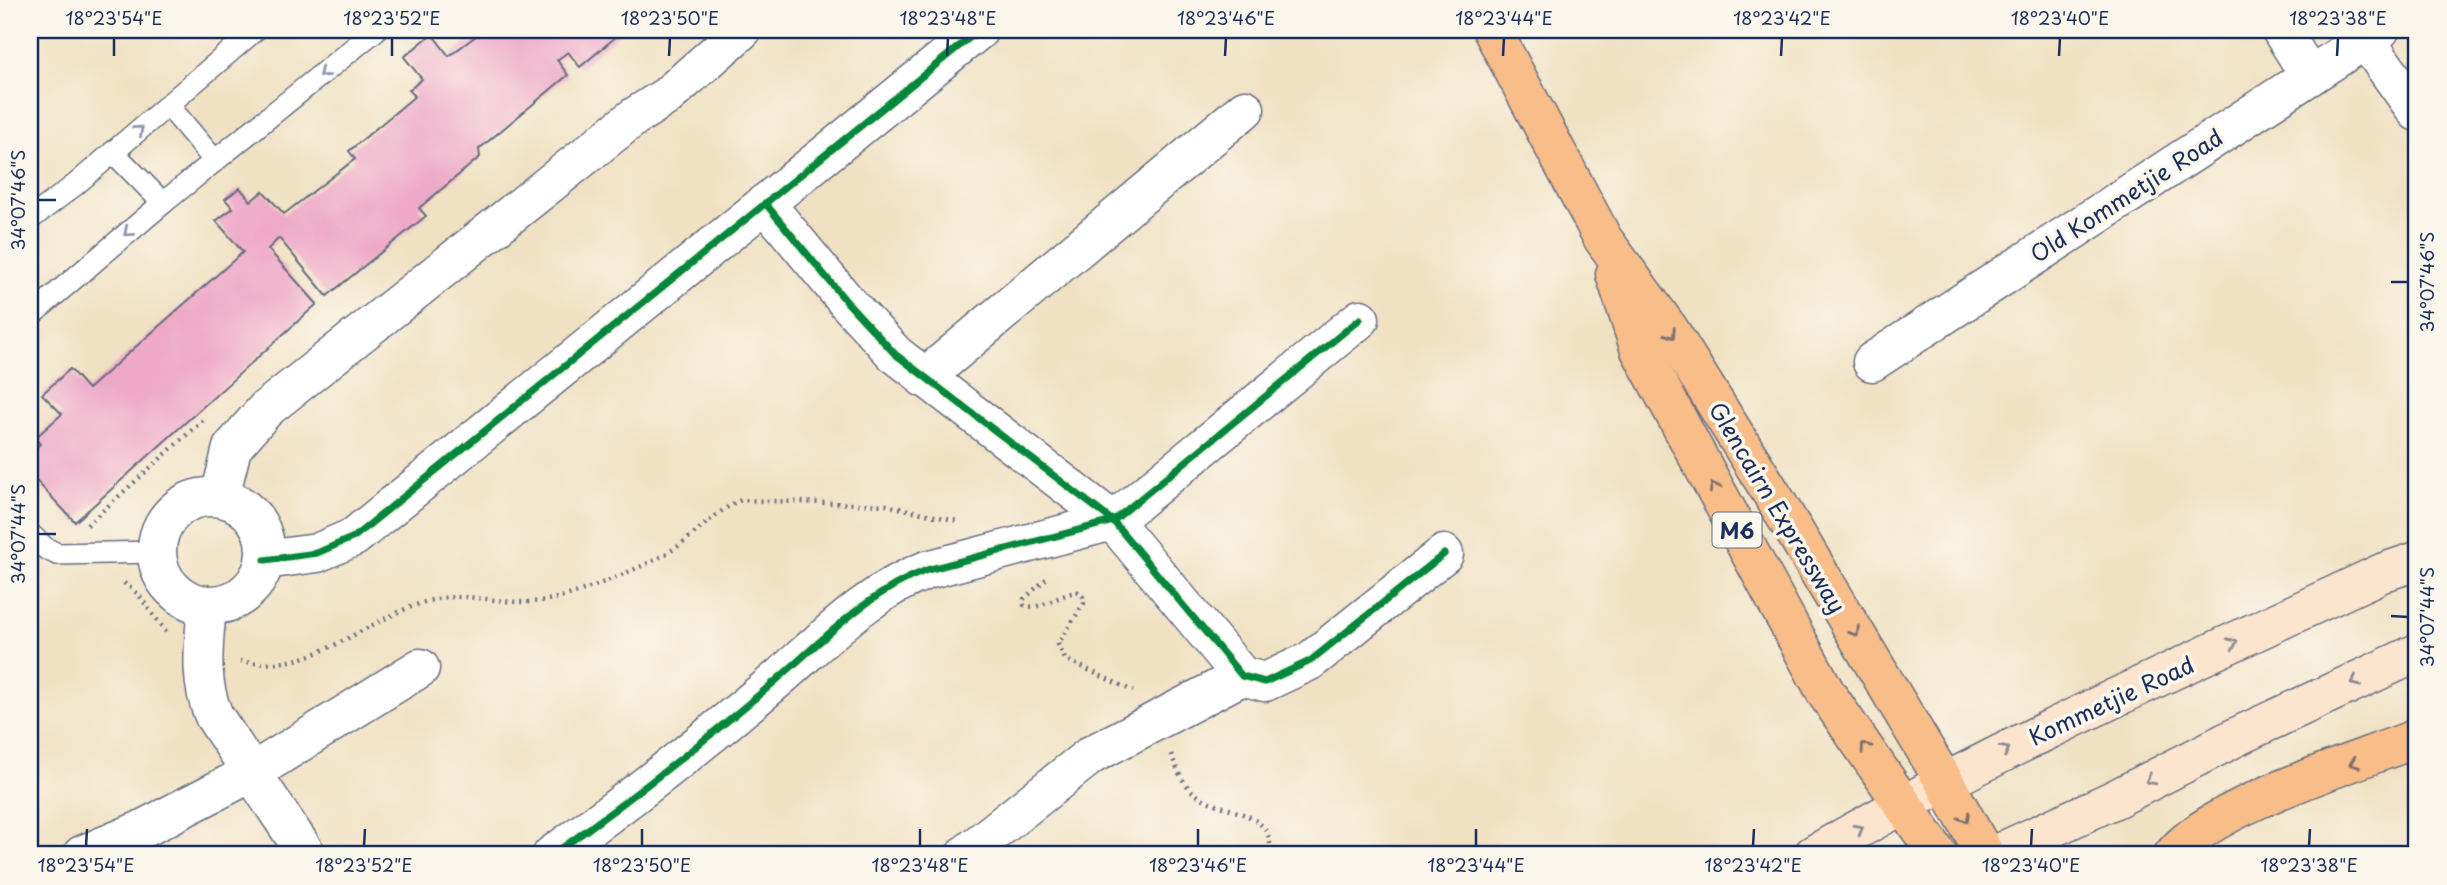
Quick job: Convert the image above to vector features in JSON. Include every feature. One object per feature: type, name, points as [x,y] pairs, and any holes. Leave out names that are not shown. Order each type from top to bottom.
[{"type":"main road","name":"Glencairn Expressway","points":[[1492,30],[1603,239],[1676,340],[1944,781]]},
{"type":"main road","name":"Glencairn Expressway","points":[[1603,239],[1640,350],[1826,693],[1905,803]]},
{"type":"main road","name":"Kommetjie Road","points":[[1814,855],[1944,781],[2042,731],[2384,572],[2417,561]]},
{"type":"main road","points":[[1994,855],[2115,799],[2240,734],[2417,653]]},
{"type":"main road","points":[[2173,855],[2184,841],[2250,803],[2417,738]]},
{"type":"main road","name":"M6","points":[[1944,781],[1985,855]]},
{"type":"main road","name":"M6","points":[[1905,803],[1938,855]]},
{"type":"street","points":[[220,497],[232,448],[266,409],[634,117],[667,96],[742,30]]},
{"type":"street","points":[[265,560],[317,553],[354,537],[979,30]]},
{"type":"street","points":[[2281,30],[2310,76]]},
{"type":"street","points":[[2373,35],[2417,112]]},
{"type":"street","name":"Old Kommetjie Road","points":[[1872,362],[2373,35]]},
{"type":"street","points":[[924,378],[1245,109]]},
{"type":"street","points":[[765,203],[846,301],[895,354],[1113,521],[1242,676],[1265,682],[1310,661],[1444,554]]},
{"type":"street","points":[[552,855],[707,738],[864,603],[884,590],[927,570],[1113,521],[1360,319]]},
{"type":"street","points":[[204,497],[220,497],[240,505],[255,520],[264,539],[265,560],[251,587],[223,603],[207,605],[178,593],[167,582],[157,552],[159,536],[176,510],[204,497]]},
{"type":"street","points":[[207,605],[203,662],[204,689],[210,707],[307,855]]},
{"type":"street","points":[[82,855],[139,831],[251,773],[420,668]]},
{"type":"street","points":[[965,855],[1076,765],[1242,676]]},
{"type":"lane","points":[[30,219],[255,30]]},
{"type":"lane","points":[[30,316],[163,203],[376,30]]},
{"type":"lane","points":[[168,105],[215,161]]},
{"type":"lane","points":[[113,152],[163,203]]},
{"type":"lane","points":[[30,534],[45,548],[57,554],[157,552]]},
{"type":"path","points":[[114,582],[130,586],[168,633],[168,662],[236,660],[274,666],[318,653],[367,626],[428,601],[469,595],[526,602],[578,591],[636,568],[676,547],[725,507],[741,500],[788,499],[886,505],[964,521]]},
{"type":"path","points":[[1049,537],[1054,566],[1050,575],[1024,599],[1024,605],[1039,605],[1065,593],[1077,592],[1083,597],[1084,603],[1061,637],[1060,651],[1072,664],[1108,678],[1142,697],[1157,720],[1179,775],[1190,789],[1201,798],[1247,815],[1261,824],[1271,843],[1270,855]]},
{"type":"building","points":[[484,30],[624,30],[580,67],[568,52],[557,60],[568,75],[479,149],[480,157],[419,208],[426,216],[327,296],[279,238],[268,249],[317,304],[75,522],[30,474],[30,453],[40,444],[35,438],[62,414],[42,394],[70,369],[88,389],[243,252],[216,221],[233,208],[225,199],[240,188],[251,201],[263,191],[284,214],[355,159],[349,151],[415,96],[409,90],[422,79],[404,57],[432,34],[449,56]]},
{"type":"cycle path","points":[[265,560],[317,553],[354,537],[979,30]]},
{"type":"cycle path","points":[[765,203],[846,301],[895,354],[1113,521],[1242,676],[1265,682],[1310,661],[1444,554]]},
{"type":"cycle path","points":[[552,855],[687,753],[766,689],[842,622],[882,593],[927,570],[1113,521],[1360,319]]}]
